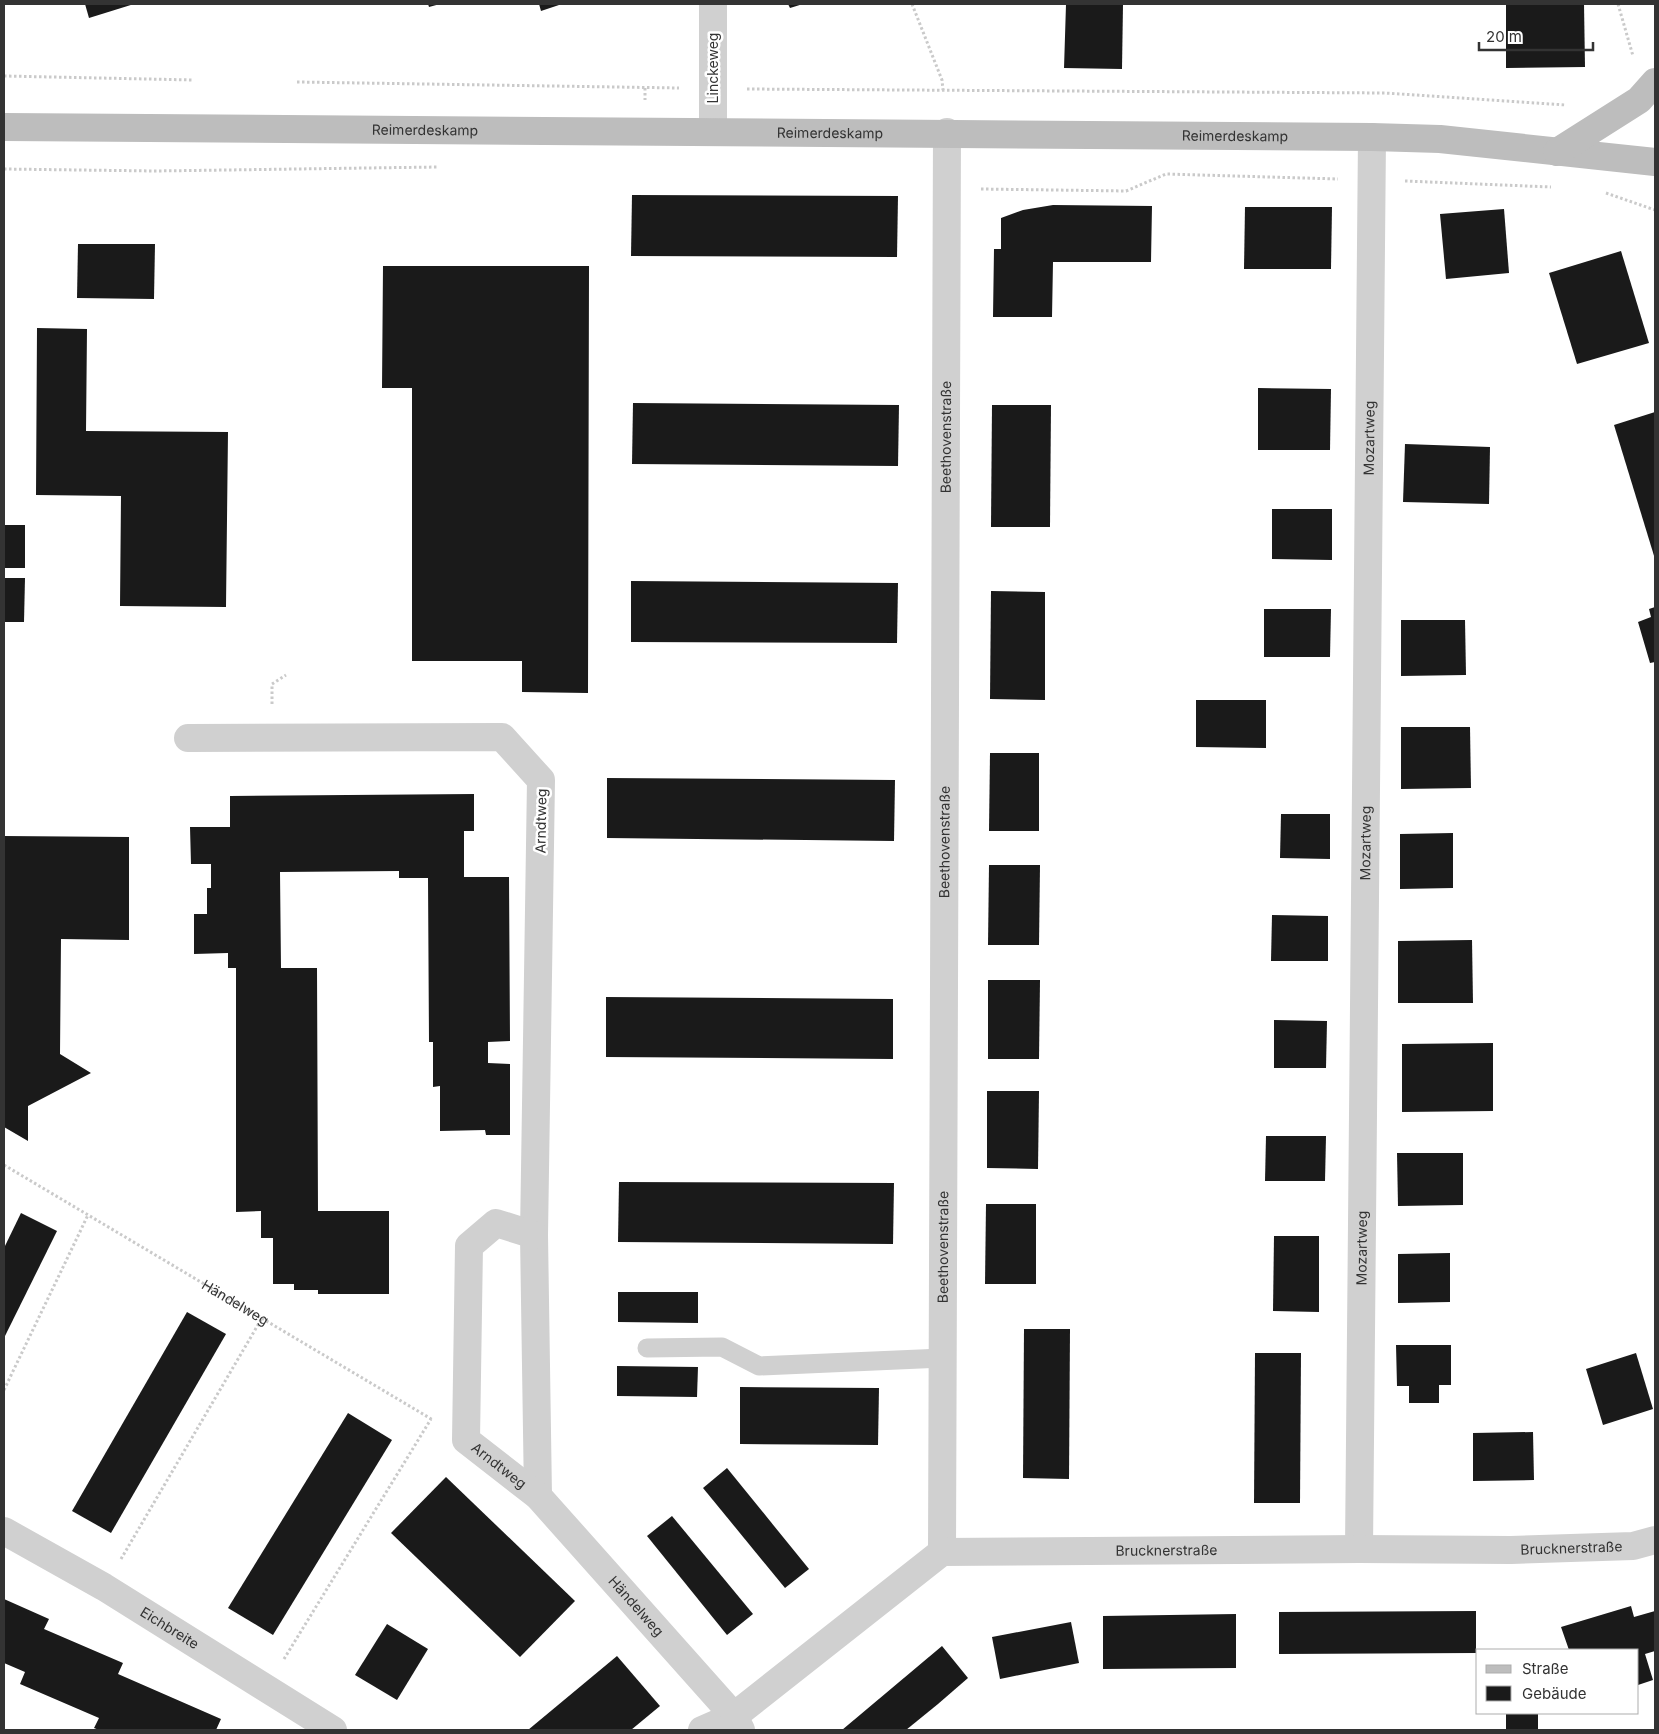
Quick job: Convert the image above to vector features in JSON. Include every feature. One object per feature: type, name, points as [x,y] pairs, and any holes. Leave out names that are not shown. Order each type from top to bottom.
[{"type":"main road","points":[[1557,152],[1639,100],[1655,82]]},
{"type":"main road","name":"Reimerdeskamp","points":[[4,127],[946,132],[1372,137],[1440,140],[1655,162]]},
{"type":"street","name":"Linckeweg","points":[[713,4],[713,131]]},
{"type":"street","name":"Beethovenstraße","points":[[942,1552],[946,132]]},
{"type":"street","name":"Mozartweg","points":[[1359,1549],[1372,137]]},
{"type":"street","name":"Arndtweg","points":[[188,738],[502,737],[541,780],[534,1235],[538,1496]]},
{"type":"street","name":"Arndtweg","points":[[534,1235],[496,1223],[469,1246],[466,1440],[538,1496]]},
{"type":"street","name":"Händelweg","points":[[538,1496],[737,1723]]},
{"type":"street","name":"Eichbreite","points":[[4,1531],[104,1588],[333,1730]]},
{"type":"street","name":"Brucknerstraße","points":[[942,1552],[1359,1549],[1511,1550],[1633,1546],[1655,1540]]},
{"type":"street","points":[[702,1730],[737,1723],[942,1552]]},
{"type":"lane","points":[[648,1348],[722,1347],[760,1366],[943,1358]]},
{"type":"path","points":[[912,4],[942,80],[943,90]]},
{"type":"path","points":[[1618,4],[1633,57]]},
{"type":"path","points":[[4,76],[194,80]]},
{"type":"path","points":[[298,82],[712,89],[1385,93],[1573,106]]},
{"type":"path","points":[[4,169],[155,172],[359,166]]},
{"type":"path","points":[[946,189],[1126,191],[1166,174],[1557,188]]},
{"type":"path","points":[[1604,192],[1655,210]]},
{"type":"path","name":"Händelweg","points":[[4,1165],[466,1440]]},
{"type":"path","points":[[4,1390],[88,1215]]},
{"type":"path","points":[[104,1588],[262,1318]]},
{"type":"path","points":[[265,1689],[431,1419]]},
{"type":"building","points":[[85,4],[134,4],[89,18]]},
{"type":"building","points":[[428,4],[440,4],[429,7]]},
{"type":"building","points":[[539,4],[562,4],[541,11]]},
{"type":"building","points":[[788,4],[803,4],[790,8]]},
{"type":"building","points":[[1066,4],[1123,4],[1122,69],[1064,68]]},
{"type":"building","points":[[1506,4],[1584,4],[1585,67],[1506,68]]},
{"type":"building","points":[[632,195],[898,196],[897,257],[631,256]]},
{"type":"building","points":[[1053,205],[1152,206],[1151,262],[1053,262],[1052,317],[993,317],[994,249],[1001,249],[1001,218],[1023,210]]},
{"type":"building","points":[[1245,207],[1332,207],[1331,269],[1244,269]]},
{"type":"building","points":[[1504,209],[1509,273],[1446,279],[1440,214]]},
{"type":"building","points":[[78,244],[155,244],[154,299],[77,298]]},
{"type":"building","points":[[1621,251],[1649,343],[1577,364],[1549,273]]},
{"type":"building","points":[[383,266],[589,266],[588,693],[522,692],[522,661],[412,661],[412,388],[382,388]]},
{"type":"building","points":[[37,328],[87,329],[86,431],[228,432],[226,607],[120,606],[121,496],[36,495]]},
{"type":"building","points":[[1258,388],[1331,389],[1330,450],[1258,450]]},
{"type":"building","points":[[633,403],[899,405],[898,466],[632,464]]},
{"type":"building","points":[[992,405],[1051,405],[1050,527],[991,527]]},
{"type":"building","points":[[1655,412],[1655,559],[1614,425]]},
{"type":"building","points":[[1405,444],[1490,447],[1489,504],[1403,502]]},
{"type":"building","points":[[1272,509],[1332,509],[1332,560],[1272,559]]},
{"type":"building","points":[[4,525],[25,525],[25,568],[4,568]]},
{"type":"building","points":[[4,578],[25,578],[24,622],[4,622]]},
{"type":"building","points":[[631,581],[898,583],[897,643],[631,642]]},
{"type":"building","points":[[991,591],[1045,592],[1045,700],[990,699]]},
{"type":"building","points":[[1655,607],[1655,662],[1650,663],[1638,622],[1651,617],[1649,609]]},
{"type":"building","points":[[1264,609],[1331,609],[1330,657],[1264,657]]},
{"type":"building","points":[[1401,620],[1465,620],[1466,675],[1401,676]]},
{"type":"building","points":[[1196,700],[1266,700],[1266,748],[1196,747]]},
{"type":"building","points":[[1401,727],[1470,727],[1471,788],[1401,789]]},
{"type":"building","points":[[990,753],[1039,753],[1039,831],[989,831]]},
{"type":"building","points":[[607,778],[895,780],[894,841],[607,838]]},
{"type":"building","points":[[474,794],[474,831],[464,831],[464,877],[509,877],[510,1041],[488,1042],[488,1063],[510,1064],[510,1135],[486,1135],[485,1130],[440,1131],[440,1086],[433,1087],[433,1042],[429,1042],[428,878],[399,878],[399,871],[280,872],[281,968],[317,968],[318,1211],[389,1211],[389,1294],[318,1294],[318,1290],[294,1290],[294,1284],[273,1284],[273,1238],[261,1238],[261,1211],[236,1212],[236,968],[228,968],[228,953],[194,954],[194,914],[207,914],[207,888],[211,888],[211,864],[191,864],[190,827],[230,827],[230,796]]},
{"type":"building","points":[[1281,814],[1330,814],[1330,859],[1280,858]]},
{"type":"building","points":[[1453,833],[1453,888],[1400,889],[1400,834]]},
{"type":"building","points":[[4,836],[129,837],[129,940],[61,939],[60,1054],[91,1073],[28,1106],[28,1141],[4,1127]]},
{"type":"building","points":[[989,865],[1040,865],[1039,945],[988,945]]},
{"type":"building","points":[[1272,915],[1328,916],[1328,961],[1271,961]]},
{"type":"building","points":[[1472,940],[1473,1003],[1398,1003],[1398,941]]},
{"type":"building","points":[[988,980],[1040,980],[1039,1059],[988,1059]]},
{"type":"building","points":[[606,997],[893,999],[893,1059],[606,1057]]},
{"type":"building","points":[[1274,1020],[1327,1021],[1326,1068],[1274,1068]]},
{"type":"building","points":[[1493,1043],[1493,1111],[1402,1112],[1402,1044]]},
{"type":"building","points":[[987,1091],[1039,1091],[1038,1169],[987,1168]]},
{"type":"building","points":[[1266,1136],[1326,1136],[1325,1181],[1265,1181]]},
{"type":"building","points":[[1397,1153],[1463,1153],[1463,1205],[1398,1206]]},
{"type":"building","points":[[619,1182],[894,1183],[893,1244],[618,1242]]},
{"type":"building","points":[[986,1204],[1036,1204],[1036,1284],[985,1284]]},
{"type":"building","points":[[21,1213],[57,1231],[4,1338],[4,1248]]},
{"type":"building","points":[[1274,1236],[1319,1236],[1319,1312],[1273,1311]]},
{"type":"building","points":[[1450,1253],[1450,1302],[1398,1303],[1398,1254]]},
{"type":"building","points":[[618,1292],[698,1292],[698,1323],[618,1322]]},
{"type":"building","points":[[187,1312],[226,1334],[111,1533],[72,1511]]},
{"type":"building","points":[[1024,1329],[1070,1329],[1069,1479],[1023,1478]]},
{"type":"building","points":[[1396,1345],[1451,1345],[1451,1385],[1439,1385],[1439,1403],[1409,1403],[1409,1386],[1397,1386]]},
{"type":"building","points":[[1255,1353],[1301,1353],[1300,1503],[1254,1503]]},
{"type":"building","points":[[1636,1353],[1653,1409],[1603,1425],[1586,1369]]},
{"type":"building","points":[[617,1366],[698,1367],[697,1397],[617,1396]]},
{"type":"building","points":[[740,1387],[879,1388],[878,1445],[740,1444]]},
{"type":"building","points":[[348,1413],[392,1440],[273,1635],[228,1608]]},
{"type":"building","points":[[1533,1432],[1534,1480],[1473,1481],[1473,1433]]},
{"type":"building","points":[[727,1468],[809,1569],[785,1588],[703,1488]]},
{"type":"building","points":[[446,1477],[575,1601],[520,1657],[391,1533]]},
{"type":"building","points":[[672,1516],[753,1614],[727,1635],[647,1536]]},
{"type":"building","points":[[4,1599],[49,1619],[44,1629],[123,1663],[118,1674],[221,1719],[216,1730],[99,1730],[94,1728],[99,1718],[20,1684],[25,1672],[4,1663]]},
{"type":"building","points":[[1631,1606],[1634,1617],[1655,1611],[1655,1651],[1645,1654],[1653,1680],[1639,1685],[1639,1649],[1569,1649],[1561,1627]]},
{"type":"building","points":[[1476,1611],[1476,1653],[1279,1654],[1279,1612]]},
{"type":"building","points":[[1236,1614],[1236,1668],[1103,1669],[1103,1616]]},
{"type":"building","points":[[1071,1622],[1079,1663],[1000,1679],[992,1637]]},
{"type":"building","points":[[387,1624],[428,1649],[397,1700],[355,1675]]},
{"type":"building","points":[[942,1646],[968,1678],[938,1704],[906,1730],[842,1730]]},
{"type":"building","points":[[617,1656],[660,1706],[631,1730],[528,1730]]},
{"type":"building","points":[[1506,1714],[1538,1714],[1538,1730],[1506,1730]]}]
